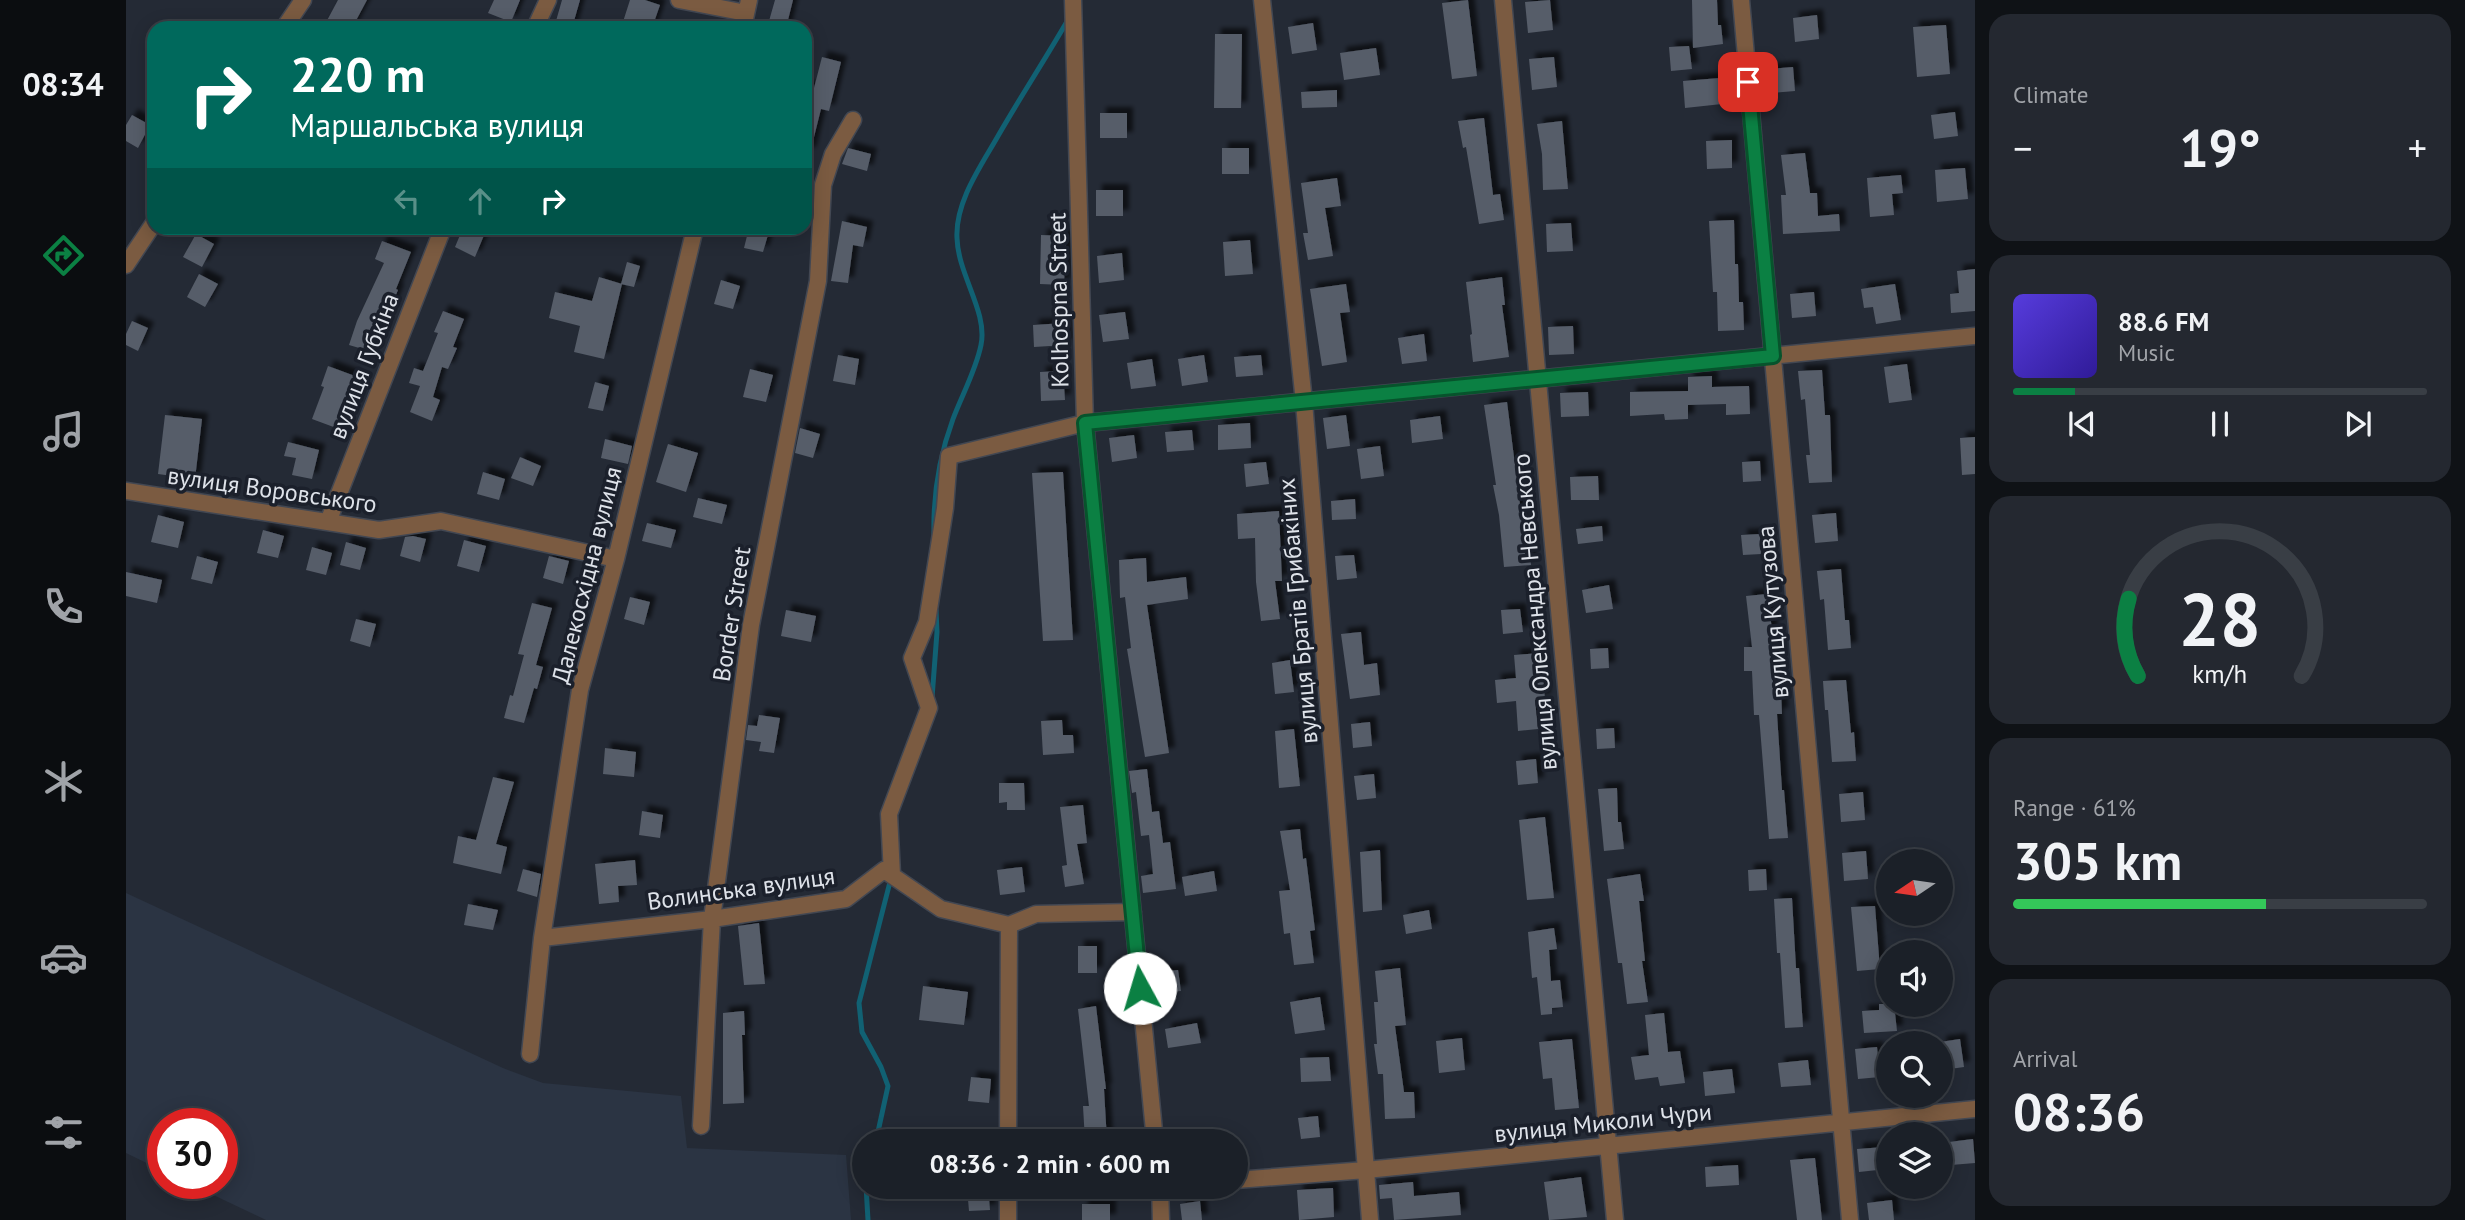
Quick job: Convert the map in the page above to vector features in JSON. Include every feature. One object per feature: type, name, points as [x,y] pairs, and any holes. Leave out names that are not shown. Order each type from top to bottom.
[{"type":"street","points":[[289,21],[303,0]]},
{"type":"street","points":[[538,21],[548,0]]},
{"type":"street","points":[[679,0],[746,14]]},
{"type":"street","name":"Kolhospna Street","points":[[1073,0],[1085,423],[1154,1129]]},
{"type":"street","name":"вулиця Братів Грибакіних","points":[[1262,0],[1304,402],[1370,1220]]},
{"type":"street","name":"вулиця Олександра Невського","points":[[1503,0],[1615,1220]]},
{"type":"street","name":"вулиця Кутузова","points":[[1741,0],[1850,1220]]},
{"type":"street","name":"Border Street","points":[[701,1126],[712,919],[751,625],[818,281],[822,185],[833,154],[853,120]]},
{"type":"street","points":[[126,265],[147,234]]},
{"type":"street","name":"вулиця Губкіна","points":[[328,522],[440,235]]},
{"type":"street","name":"Далекосхідна вулиця","points":[[530,1054],[542,938],[580,690],[616,559],[693,235]]},
{"type":"street","points":[[1133,912],[1036,914],[1009,925],[941,909],[892,875],[888,814],[929,709],[912,658],[927,622],[945,508],[949,456],[1085,423],[1975,336]]},
{"type":"street","name":"вулиця Воровського","points":[[126,491],[379,530],[441,521],[616,559]]},
{"type":"street","name":"Волинська вулиця","points":[[542,938],[712,919],[846,899],[884,870],[892,875]]},
{"type":"street","points":[[1008,1129],[1009,925]]},
{"type":"street","name":"вулиця Миколи Чури","points":[[1248,1179],[1366,1170],[1975,1109]]},
{"type":"street","points":[[1008,1199],[1008,1220]]},
{"type":"street","points":[[1160,1199],[1161,1220]]},
{"type":"shaded area","points":[[126,893],[503,1068],[543,1083],[681,1096],[687,1148],[846,1155],[851,1220],[266,1220],[222,1199],[238,1199],[238,1108],[147,1108],[147,1163],[126,1153]]},
{"type":"building","points":[[338,0],[367,0],[356,21],[327,21]]},
{"type":"building","points":[[494,0],[520,0],[511,21],[488,13]]},
{"type":"building","points":[[562,0],[580,0],[574,21],[556,21]]},
{"type":"building","points":[[630,0],[645,0],[660,5],[654,21],[623,21]]},
{"type":"building","points":[[775,0],[793,0],[788,21],[769,21]]},
{"type":"building","points":[[1468,0],[1477,76],[1452,79],[1442,3]]},
{"type":"building","points":[[1550,0],[1553,30],[1528,33],[1525,2]]},
{"type":"building","points":[[1692,0],[1717,0],[1718,25],[1721,25],[1723,44],[1693,48]]},
{"type":"building","points":[[1817,15],[1819,39],[1795,42],[1793,18]]},
{"type":"building","points":[[1313,23],[1317,50],[1292,54],[1288,27]]},
{"type":"building","points":[[1946,25],[1950,74],[1917,77],[1913,27]]},
{"type":"building","points":[[1215,34],[1242,34],[1241,108],[1214,108]]},
{"type":"building","points":[[1689,46],[1692,69],[1671,71],[1669,47]]},
{"type":"building","points":[[1376,48],[1380,75],[1344,80],[1340,53]]},
{"type":"building","points":[[822,57],[841,62],[829,111],[821,109],[812,145],[812,88]]},
{"type":"building","points":[[1554,57],[1557,87],[1532,90],[1529,59]]},
{"type":"building","points":[[1793,67],[1795,91],[1771,93],[1769,69]]},
{"type":"building","points":[[1720,78],[1722,104],[1685,108],[1683,81]]},
{"type":"building","points":[[1337,90],[1337,107],[1302,108],[1301,92]]},
{"type":"building","points":[[1955,112],[1958,136],[1934,139],[1931,115]]},
{"type":"building","points":[[1100,113],[1127,113],[1127,138],[1100,138]]},
{"type":"building","points":[[132,115],[147,123],[147,131],[138,148],[126,141],[126,125]]},
{"type":"building","points":[[1484,118],[1493,195],[1500,194],[1504,220],[1479,224],[1466,147],[1463,148],[1458,121]]},
{"type":"building","points":[[1562,121],[1568,189],[1543,190],[1542,154],[1537,124]]},
{"type":"building","points":[[1732,140],[1732,168],[1707,169],[1706,141]]},
{"type":"building","points":[[848,148],[871,154],[867,171],[842,164]]},
{"type":"building","points":[[1222,148],[1249,148],[1249,174],[1222,174]]},
{"type":"building","points":[[1805,153],[1810,193],[1817,193],[1818,216],[1839,214],[1840,231],[1783,234],[1781,195],[1786,195],[1781,155]]},
{"type":"building","points":[[1965,168],[1968,199],[1937,202],[1935,170]]},
{"type":"building","points":[[1901,175],[1903,193],[1892,194],[1894,215],[1870,217],[1867,178]]},
{"type":"building","points":[[1337,178],[1341,206],[1325,208],[1333,256],[1308,260],[1303,233],[1308,233],[1301,183]]},
{"type":"building","points":[[1096,190],[1123,190],[1123,216],[1096,216]]},
{"type":"building","points":[[1734,220],[1735,264],[1738,264],[1739,302],[1743,302],[1744,330],[1718,331],[1717,292],[1713,292],[1709,221]]},
{"type":"building","points":[[842,221],[867,227],[863,247],[853,245],[848,283],[831,281]]},
{"type":"building","points":[[1571,223],[1573,251],[1547,252],[1546,224]]},
{"type":"building","points":[[195,235],[214,244],[202,267],[183,257]]},
{"type":"building","points":[[460,235],[484,235],[475,257],[455,247]]},
{"type":"building","points":[[747,235],[768,235],[763,252],[744,248]]},
{"type":"building","points":[[1041,235],[1066,236],[1064,285],[1040,284]]},
{"type":"building","points":[[1250,240],[1253,274],[1225,276],[1223,242]]},
{"type":"building","points":[[382,241],[411,252],[373,352],[349,345],[384,263],[375,259]]},
{"type":"building","points":[[1122,253],[1124,280],[1099,283],[1097,256]]},
{"type":"building","points":[[627,262],[640,266],[634,287],[621,284]]},
{"type":"building","points":[[1975,269],[1975,311],[1951,313],[1950,294],[1959,293],[1957,271]]},
{"type":"building","points":[[199,274],[218,284],[205,307],[187,297]]},
{"type":"building","points":[[599,277],[622,284],[604,359],[574,352],[580,326],[549,318],[555,292],[592,301]]},
{"type":"building","points":[[1502,277],[1505,305],[1502,305],[1509,357],[1473,362],[1466,282]]},
{"type":"building","points":[[721,280],[740,286],[733,309],[714,304]]},
{"type":"building","points":[[1346,284],[1350,312],[1340,313],[1347,362],[1322,366],[1310,289]]},
{"type":"building","points":[[1895,284],[1901,320],[1876,324],[1873,307],[1864,308],[1861,289]]},
{"type":"building","points":[[1814,292],[1816,316],[1792,318],[1790,294]]},
{"type":"building","points":[[443,311],[464,319],[453,347],[457,348],[448,369],[442,367],[433,397],[440,400],[432,421],[410,412],[420,386],[409,383],[414,368],[423,371],[438,333],[434,332]]},
{"type":"building","points":[[1125,312],[1129,339],[1103,342],[1099,315]]},
{"type":"building","points":[[132,321],[148,328],[138,351],[126,345],[126,334]]},
{"type":"building","points":[[1065,323],[1066,345],[1034,347],[1033,325]]},
{"type":"building","points":[[1573,326],[1574,354],[1549,355],[1548,327]]},
{"type":"building","points":[[1424,334],[1427,361],[1402,364],[1398,338]]},
{"type":"building","points":[[838,355],[859,359],[855,385],[833,381]]},
{"type":"building","points":[[1204,355],[1208,382],[1182,386],[1178,359]]},
{"type":"building","points":[[1261,355],[1263,375],[1236,377],[1234,357]]},
{"type":"building","points":[[1152,359],[1156,386],[1131,389],[1127,363]]},
{"type":"building","points":[[1907,364],[1912,400],[1889,403],[1884,367]]},
{"type":"building","points":[[328,366],[355,376],[339,429],[312,419],[324,387],[321,386]]},
{"type":"building","points":[[750,369],[773,375],[766,402],[743,397]]},
{"type":"building","points":[[1822,370],[1825,415],[1830,415],[1832,482],[1809,483],[1806,455],[1810,455],[1805,399],[1801,400],[1798,371]]},
{"type":"building","points":[[1063,371],[1065,400],[1041,401],[1040,372]]},
{"type":"building","points":[[1712,376],[1712,387],[1749,386],[1750,414],[1726,415],[1726,404],[1688,405],[1688,419],[1665,420],[1664,414],[1630,416],[1630,392],[1688,391],[1688,377]]},
{"type":"building","points":[[595,382],[609,386],[603,411],[588,408]]},
{"type":"building","points":[[1588,392],[1589,416],[1561,417],[1560,393]]},
{"type":"building","points":[[1507,402],[1524,536],[1528,536],[1531,565],[1504,567],[1493,485],[1496,485],[1484,405]]},
{"type":"building","points":[[165,415],[202,419],[195,479],[158,474]]},
{"type":"building","points":[[1346,415],[1350,446],[1327,449],[1323,418]]},
{"type":"building","points":[[1440,416],[1443,439],[1412,443],[1410,420]]},
{"type":"building","points":[[1250,423],[1251,448],[1218,450],[1218,425]]},
{"type":"building","points":[[800,428],[820,434],[813,458],[795,453]]},
{"type":"building","points":[[1192,430],[1194,450],[1167,452],[1165,432]]},
{"type":"building","points":[[1134,435],[1137,458],[1112,462],[1109,438]]},
{"type":"building","points":[[1975,437],[1975,474],[1962,475],[1960,438]]},
{"type":"building","points":[[605,439],[632,446],[628,464],[601,458]]},
{"type":"building","points":[[288,442],[319,450],[312,479],[292,475],[296,458],[284,456]]},
{"type":"building","points":[[668,444],[698,453],[686,492],[656,482]]},
{"type":"building","points":[[1380,446],[1384,476],[1361,479],[1357,449]]},
{"type":"building","points":[[520,457],[541,466],[533,486],[511,478]]},
{"type":"building","points":[[1760,461],[1761,481],[1743,482],[1742,462]]},
{"type":"building","points":[[1266,462],[1269,484],[1246,487],[1244,464]]},
{"type":"building","points":[[483,472],[505,479],[499,500],[477,494]]},
{"type":"building","points":[[1063,472],[1073,640],[1043,641],[1032,473]]},
{"type":"building","points":[[1598,476],[1599,500],[1571,500],[1570,477]]},
{"type":"building","points":[[698,498],[727,505],[722,524],[693,517]]},
{"type":"building","points":[[1355,499],[1356,519],[1332,520],[1331,501]]},
{"type":"building","points":[[1279,511],[1282,581],[1275,581],[1280,619],[1261,621],[1256,582],[1255,538],[1238,539],[1237,514]]},
{"type":"building","points":[[1836,513],[1838,541],[1815,543],[1812,515]]},
{"type":"building","points":[[158,515],[184,522],[178,548],[151,542]]},
{"type":"building","points":[[647,523],[676,530],[671,548],[642,541]]},
{"type":"building","points":[[1602,526],[1603,541],[1578,544],[1576,529]]},
{"type":"building","points":[[263,530],[284,536],[278,558],[257,553]]},
{"type":"building","points":[[1760,534],[1761,554],[1743,555],[1741,535]]},
{"type":"building","points":[[405,537],[426,539],[420,562],[400,556]]},
{"type":"building","points":[[464,540],[486,546],[479,572],[457,566]]},
{"type":"building","points":[[346,542],[366,548],[360,570],[340,565]]},
{"type":"building","points":[[312,547],[332,553],[326,575],[306,570]]},
{"type":"building","points":[[1354,555],[1357,578],[1337,580],[1335,556]]},
{"type":"building","points":[[197,556],[218,562],[212,584],[191,579]]},
{"type":"building","points":[[549,556],[569,561],[563,584],[543,578]]},
{"type":"building","points":[[1146,558],[1147,582],[1186,577],[1188,599],[1147,605],[1169,753],[1145,757],[1127,649],[1131,648],[1125,597],[1120,598],[1119,560]]},
{"type":"building","points":[[1841,569],[1845,620],[1849,620],[1851,648],[1828,650],[1824,599],[1820,600],[1817,571]]},
{"type":"building","points":[[126,572],[162,580],[157,603],[126,596]]},
{"type":"building","points":[[1609,585],[1613,609],[1586,613],[1582,590]]},
{"type":"building","points":[[1767,594],[1772,629],[1773,691],[1781,690],[1782,714],[1777,714],[1788,838],[1769,839],[1759,715],[1754,715],[1752,671],[1744,671],[1744,647],[1752,647],[1746,596]]},
{"type":"building","points":[[630,597],[650,602],[644,625],[624,619]]},
{"type":"building","points":[[532,603],[552,608],[536,665],[543,667],[524,723],[504,718],[524,655],[518,654]]},
{"type":"building","points":[[1520,609],[1523,632],[1503,634],[1501,610]]},
{"type":"building","points":[[786,610],[816,616],[811,642],[781,636]]},
{"type":"building","points":[[356,619],[376,624],[370,647],[350,641]]},
{"type":"building","points":[[1361,632],[1364,665],[1377,663],[1380,695],[1350,699],[1341,634]]},
{"type":"building","points":[[1608,648],[1609,668],[1591,669],[1590,649]]},
{"type":"building","points":[[1541,653],[1545,699],[1535,700],[1538,729],[1518,731],[1516,701],[1497,703],[1495,680],[1516,678],[1514,655]]},
{"type":"building","points":[[1290,660],[1294,692],[1275,694],[1272,663]]},
{"type":"building","points":[[1846,680],[1856,761],[1832,762],[1823,681]]},
{"type":"building","points":[[759,715],[780,718],[774,753],[759,751],[761,742],[746,740],[748,725],[757,726]]},
{"type":"building","points":[[1062,720],[1063,735],[1073,735],[1074,753],[1043,755],[1041,721]]},
{"type":"building","points":[[1370,722],[1372,746],[1353,748],[1351,724]]},
{"type":"building","points":[[1614,728],[1615,748],[1597,749],[1596,729]]},
{"type":"building","points":[[1294,729],[1300,786],[1279,788],[1275,731]]},
{"type":"building","points":[[605,748],[636,752],[634,777],[603,774]]},
{"type":"building","points":[[1536,759],[1538,783],[1518,785],[1516,761]]},
{"type":"building","points":[[1147,769],[1152,812],[1159,811],[1163,843],[1170,842],[1176,889],[1143,893],[1141,876],[1153,874],[1149,835],[1141,836],[1136,792],[1132,793],[1129,771]]},
{"type":"building","points":[[1374,774],[1376,798],[1357,800],[1354,776]]},
{"type":"building","points":[[493,777],[514,782],[496,844],[507,847],[501,874],[453,863],[458,836],[476,840]]},
{"type":"building","points":[[999,783],[1024,783],[1025,810],[1007,810],[1007,802],[999,803]]},
{"type":"building","points":[[1617,788],[1618,822],[1621,822],[1624,849],[1604,851],[1598,789]]},
{"type":"building","points":[[1863,792],[1865,820],[1841,822],[1839,794]]},
{"type":"building","points":[[1083,805],[1087,843],[1077,844],[1084,884],[1065,887],[1062,866],[1067,865],[1060,807]]},
{"type":"building","points":[[642,811],[663,815],[660,838],[639,835]]},
{"type":"building","points":[[1545,817],[1554,898],[1527,900],[1519,820]]},
{"type":"building","points":[[1300,829],[1315,930],[1310,931],[1314,963],[1294,965],[1290,933],[1284,934],[1279,891],[1290,890],[1280,831]]},
{"type":"building","points":[[1380,850],[1382,910],[1363,912],[1360,852]]},
{"type":"building","points":[[1866,851],[1868,879],[1844,881],[1842,853]]},
{"type":"building","points":[[635,860],[637,885],[618,886],[619,902],[599,904],[595,864]]},
{"type":"building","points":[[1022,867],[1025,892],[1000,895],[997,870]]},
{"type":"building","points":[[523,869],[541,874],[537,897],[517,891]]},
{"type":"building","points":[[1766,869],[1767,890],[1749,891],[1748,870]]},
{"type":"building","points":[[1214,871],[1217,891],[1185,896],[1182,877]]},
{"type":"building","points":[[1640,874],[1644,901],[1639,901],[1645,961],[1642,961],[1648,1002],[1627,1004],[1622,963],[1618,963],[1607,879]]},
{"type":"building","points":[[1792,898],[1803,1027],[1785,1028],[1774,899]]},
{"type":"building","points":[[468,904],[498,910],[493,930],[464,925]]},
{"type":"building","points":[[1875,906],[1878,940],[1876,969],[1857,971],[1851,907]]},
{"type":"building","points":[[1429,910],[1432,929],[1406,934],[1403,915]]},
{"type":"building","points":[[759,923],[765,984],[744,985],[738,926]]},
{"type":"building","points":[[1554,928],[1557,949],[1549,950],[1551,981],[1560,980],[1563,1007],[1552,1008],[1552,1014],[1541,1015],[1537,977],[1532,978],[1528,932]]},
{"type":"building","points":[[1078,946],[1097,946],[1097,973],[1078,973]]},
{"type":"building","points":[[1400,968],[1406,1025],[1395,1026],[1404,1092],[1414,1092],[1415,1118],[1385,1119],[1383,1074],[1378,1074],[1374,1044],[1377,1044],[1374,1002],[1378,1002],[1375,971]]},
{"type":"building","points":[[1178,970],[1181,991],[1161,993],[1158,972]]},
{"type":"building","points":[[923,986],[968,992],[964,1025],[919,1020]]},
{"type":"building","points":[[1320,997],[1325,1030],[1295,1034],[1290,1002]]},
{"type":"building","points":[[1096,1006],[1106,1089],[1106,1129],[1084,1129],[1083,1106],[1089,1106],[1078,1009]]},
{"type":"building","points":[[1876,1010],[1876,1017],[1895,1017],[1897,1031],[1864,1033],[1862,1011]]},
{"type":"building","points":[[744,1011],[744,1103],[723,1104],[723,1013]]},
{"type":"building","points":[[1664,1013],[1668,1052],[1680,1051],[1685,1083],[1660,1086],[1658,1077],[1635,1080],[1631,1057],[1649,1055],[1645,1015]]},
{"type":"building","points":[[1197,1023],[1201,1043],[1168,1048],[1165,1029]]},
{"type":"building","points":[[1462,1038],[1465,1070],[1439,1073],[1436,1041]]},
{"type":"building","points":[[1572,1039],[1579,1108],[1555,1110],[1552,1078],[1543,1079],[1539,1042]]},
{"type":"building","points":[[1960,1039],[1964,1067],[1953,1069],[1953,1040]]},
{"type":"building","points":[[1876,1047],[1876,1077],[1858,1079],[1855,1049]]},
{"type":"building","points":[[1329,1057],[1331,1081],[1301,1082],[1300,1058]]},
{"type":"building","points":[[1808,1060],[1811,1085],[1781,1087],[1778,1063]]},
{"type":"building","points":[[1732,1069],[1735,1093],[1705,1096],[1703,1072]]},
{"type":"building","points":[[971,1077],[991,1079],[989,1103],[968,1101]]},
{"type":"building","points":[[1318,1116],[1320,1137],[1301,1139],[1298,1118]]},
{"type":"building","points":[[1973,1139],[1975,1163],[1953,1165],[1953,1142]]},
{"type":"building","points":[[1876,1148],[1876,1170],[1859,1172],[1857,1149]]},
{"type":"building","points":[[1815,1158],[1822,1220],[1797,1220],[1790,1160]]},
{"type":"building","points":[[1738,1165],[1739,1185],[1706,1187],[1705,1167]]},
{"type":"building","points":[[1581,1177],[1587,1217],[1549,1220],[1544,1182]]},
{"type":"building","points":[[1413,1182],[1414,1196],[1459,1192],[1461,1215],[1394,1220],[1392,1198],[1380,1199],[1379,1185]]},
{"type":"building","points":[[1333,1188],[1334,1217],[1299,1220],[1297,1190]]},
{"type":"building","points":[[968,1199],[989,1199],[990,1210],[969,1211]]},
{"type":"building","points":[[1892,1200],[1894,1220],[1869,1220],[1867,1203]]},
{"type":"building","points":[[1200,1201],[1202,1220],[1182,1220],[1180,1204]]},
{"type":"building","points":[[1082,1204],[1110,1204],[1110,1220],[1082,1220]]},
{"type":"waterway","points":[[934,534],[936,490],[944,447],[981,345],[982,332],[977,306],[959,252],[957,225],[960,211],[977,172],[1069,18]]},
{"type":"waterway","points":[[932,698],[936,610]]},
{"type":"waterway","points":[[879,1129],[888,1086],[862,1032],[859,1003],[891,878]]},
{"type":"waterway","points":[[867,1199],[868,1220]]},
{"type":"route","points":[[1140,988],[1085,423],[1773,356],[1748,82]]}]
